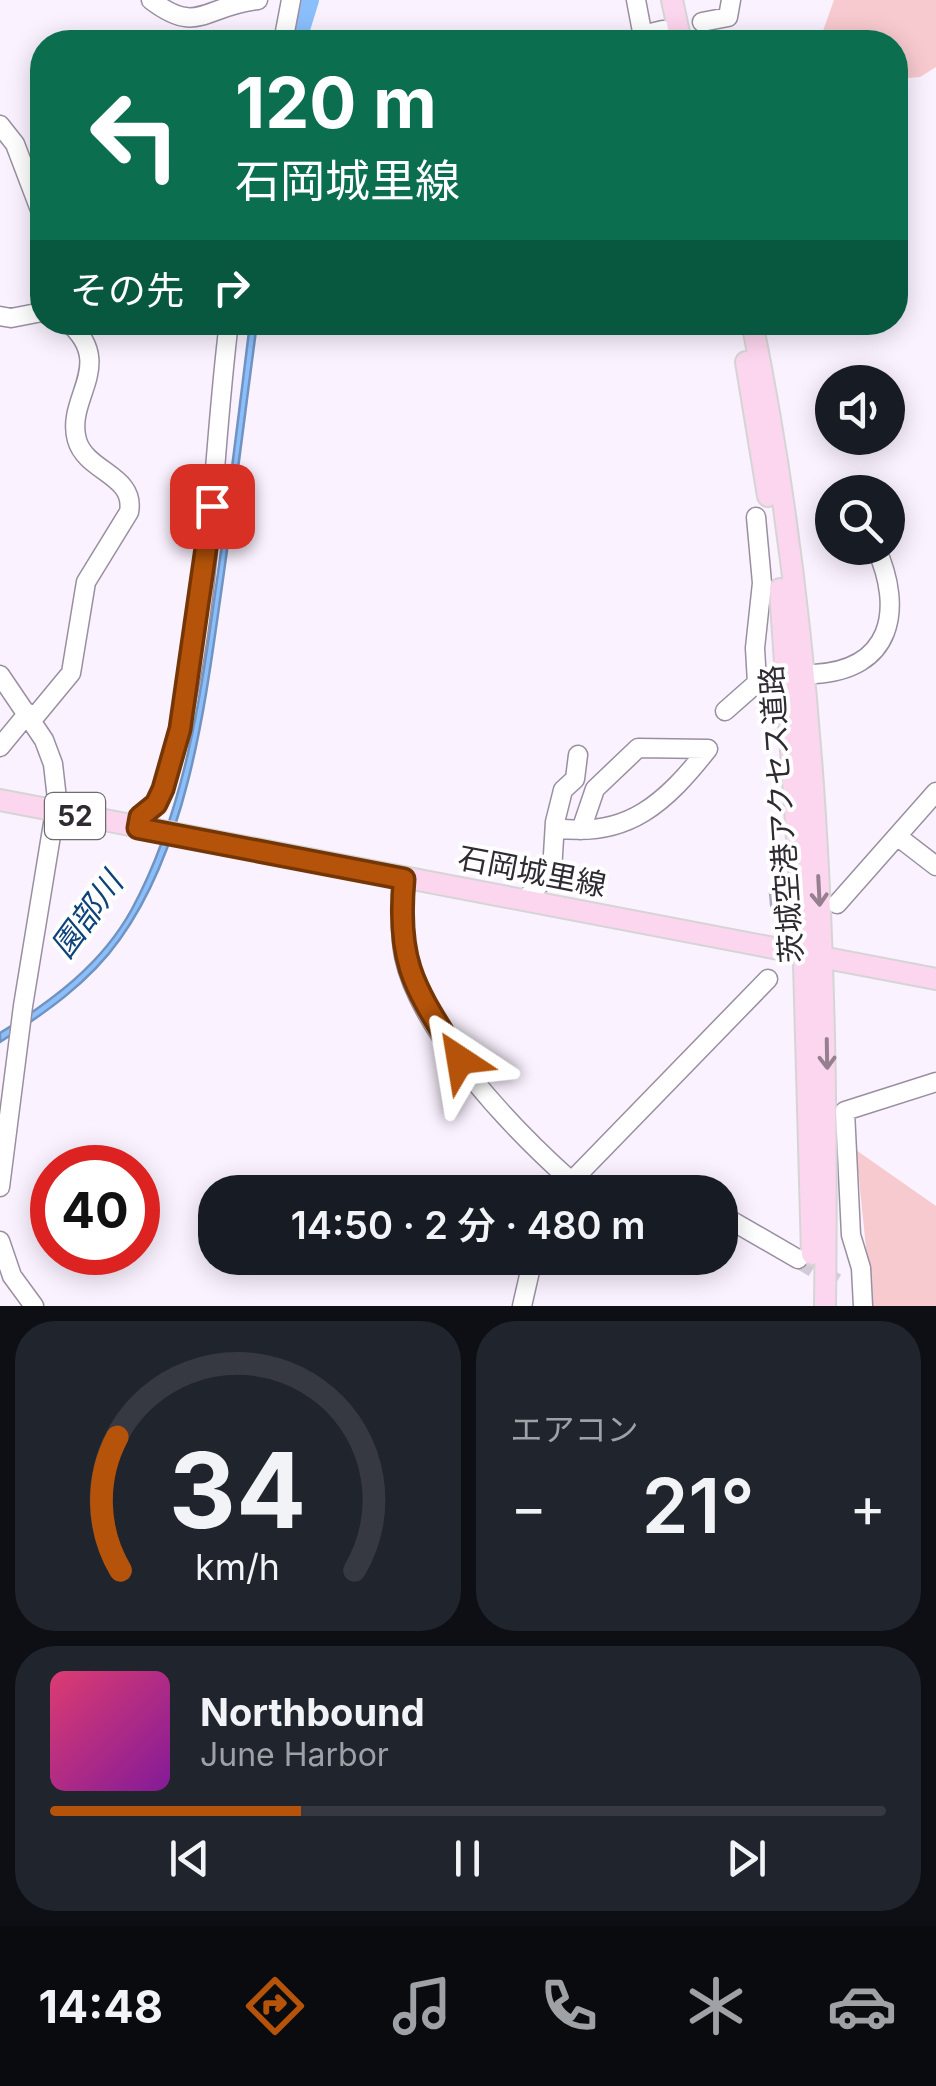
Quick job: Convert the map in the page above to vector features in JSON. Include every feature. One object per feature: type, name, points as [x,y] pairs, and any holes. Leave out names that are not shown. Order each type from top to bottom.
[{"type":"main road","points":[[672,0],[678,30]]},
{"type":"main road","points":[[686,0],[697,30]]},
{"type":"main road","name":"茨城空港アクセス道路","points":[[741,335],[782,608],[828,1105],[826,1306]]},
{"type":"main road","name":"茨城空港アクセス道路","points":[[755,335],[767,396],[796,606],[812,762],[812,1306]]},
{"type":"main road","name":"石岡城里線","points":[[0,800],[936,979]]},
{"type":"street","points":[[151,0],[178,19],[192,20],[230,3],[258,0]]},
{"type":"street","points":[[285,30],[291,0]]},
{"type":"street","points":[[636,0],[641,30]]},
{"type":"street","points":[[702,30],[728,16],[731,0]]},
{"type":"street","points":[[0,125],[16,144],[30,182]]},
{"type":"street","points":[[0,316],[30,313]]},
{"type":"street","points":[[0,747],[71,674],[86,582],[128,512],[131,500],[125,486],[89,461],[78,444],[74,426],[91,374],[81,335]]},
{"type":"street","points":[[144,830],[140,817],[156,804],[163,789],[180,729],[212,506],[229,335]]},
{"type":"street","points":[[726,712],[765,681],[755,648],[762,583],[756,517]]},
{"type":"street","points":[[814,674],[857,665],[880,647],[892,611],[884,565]]},
{"type":"street","points":[[0,675],[30,716],[53,764],[56,812],[23,1006],[0,1187]]},
{"type":"street","points":[[555,828],[581,830],[625,823],[672,794],[708,749],[638,748],[596,788],[581,830]]},
{"type":"street","points":[[524,901],[552,871],[563,790],[575,779],[578,755]]},
{"type":"street","points":[[838,904],[936,792]]},
{"type":"street","points":[[897,836],[936,866]]},
{"type":"street","points":[[404,879],[402,944],[415,986],[476,1084],[555,1175]]},
{"type":"street","points":[[578,1175],[768,979]]},
{"type":"street","points":[[862,1306],[861,1268],[852,1235],[844,1111],[936,1082]]},
{"type":"street","points":[[738,1224],[798,1259]]},
{"type":"street","points":[[0,1241],[12,1276],[34,1306]]},
{"type":"street","points":[[522,1306],[528,1275]]},
{"type":"shaded area","points":[[834,0],[936,0],[936,67],[920,77],[908,78],[908,30],[823,30]]},
{"type":"shaded area","points":[[856,1150],[936,1206],[936,1306],[872,1306]]},
{"type":"water","points":[[248,335],[255,335],[215,636],[200,727],[178,818],[143,901],[108,955],[65,996],[0,1042],[0,1033],[57,994],[106,947],[132,909],[150,872],[187,756],[224,526]]},
{"type":"building","points":[[787,892],[788,914],[772,915],[770,893]]},
{"type":"waterway","name":"園部川","points":[[300,30],[309,0]]},
{"type":"tunnel","points":[[798,1259],[839,1284]]},
{"type":"route","points":[[212,506],[180,729],[163,789],[156,804],[140,817],[138,828],[404,879],[401,929],[405,960],[415,986],[460,1060]]}]
